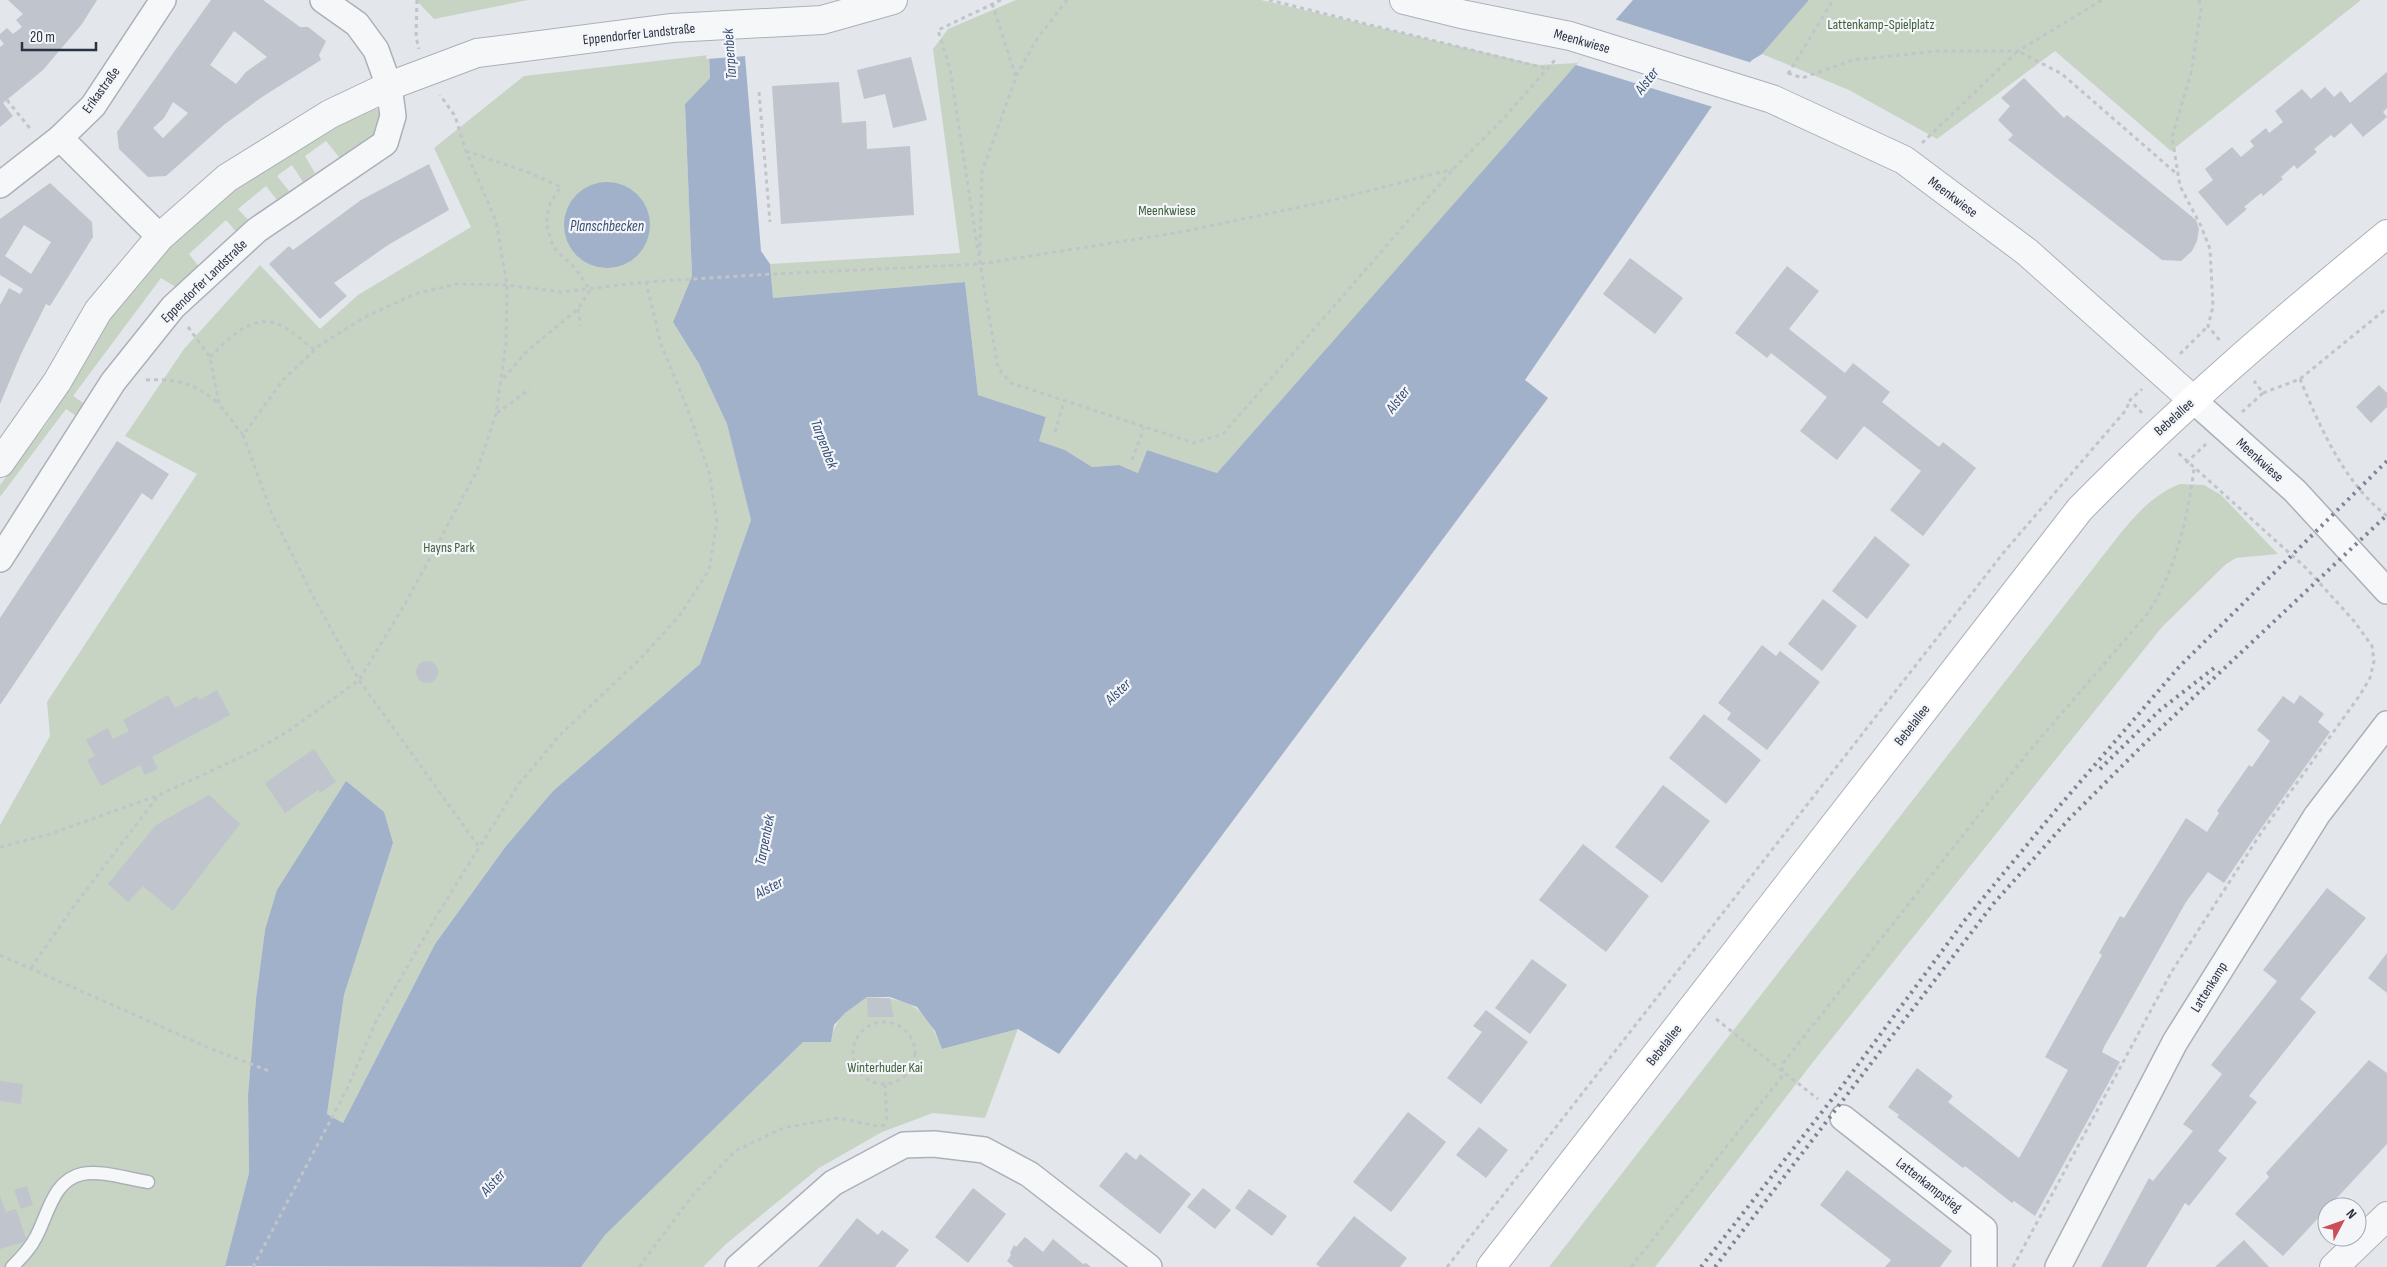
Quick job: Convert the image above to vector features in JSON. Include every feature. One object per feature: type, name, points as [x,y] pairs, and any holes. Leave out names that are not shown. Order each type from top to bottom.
[{"type":"main road","name":"Bebelallee","points":[[1491,1267],[2080,509],[2141,447],[2193,400],[2387,234]]},
{"type":"street","name":"Erikastraße","points":[[0,185],[53,144],[93,106],[163,0]]},
{"type":"street","points":[[323,0],[357,24],[367,36],[376,50],[389,86]]},
{"type":"street","name":"Eppendorfer Landstraße","points":[[0,463],[57,382],[98,311],[160,237],[227,178],[330,114],[389,86],[477,53],[639,32],[822,20],[893,0]]},
{"type":"street","name":"Meenkwiese","points":[[1404,0],[1582,40],[1772,99],[1904,160],[2027,252],[2193,400],[2295,492],[2387,591]]},
{"type":"street","name":"Eppendorfer Landstraße","points":[[0,559],[113,382],[173,307],[256,230],[385,143],[393,116],[389,86]]},
{"type":"street","points":[[53,144],[160,237]]},
{"type":"street","name":"Lattenkamp","points":[[2058,1267],[2175,1042],[2316,815],[2387,724]]},
{"type":"street","name":"Lattenkampstieg","points":[[1843,1118],[1984,1229],[1984,1267]]},
{"type":"street","points":[[738,1267],[833,1183],[904,1145],[934,1144],[984,1150],[1029,1174],[1149,1267]]},
{"type":"street","points":[[2334,1267],[2387,1216]]},
{"type":"lane","points":[[12,1267],[31,1246],[56,1193],[72,1178],[94,1174],[148,1182]]},
{"type":"path","points":[[416,0],[416,37]]},
{"type":"path","points":[[1001,0],[992,2],[938,30],[950,69],[998,368],[1011,383],[1194,443],[1223,434],[1453,168],[1549,69],[1582,40]]},
{"type":"path","points":[[980,264],[982,172],[1016,77],[1037,39],[1067,0]]},
{"type":"path","points":[[1269,0],[1549,69]]},
{"type":"path","points":[[1772,99],[1833,0]]},
{"type":"path","points":[[1904,160],[2018,51],[2102,0]]},
{"type":"path","points":[[2198,0],[2201,9],[2191,73],[2172,137],[2180,186],[2202,226],[2210,249],[2213,307],[2208,326],[2237,362]]},
{"type":"path","points":[[992,2],[1016,77]]},
{"type":"path","points":[[1788,73],[1802,78],[1853,60],[1938,51],[2018,51],[2062,74],[2178,175]]},
{"type":"path","points":[[0,847],[50,834],[159,795],[256,750],[287,732],[359,680],[405,604],[477,470],[496,414],[503,380],[506,343],[507,285],[496,222],[466,151],[455,116],[425,72]]},
{"type":"path","points":[[759,92],[770,222]]},
{"type":"path","points":[[7,100],[53,144]]},
{"type":"path","points":[[466,151],[530,173],[561,187],[550,203],[546,223],[553,247],[575,268],[590,290]]},
{"type":"path","points":[[242,435],[283,380],[315,350],[367,316],[415,294],[456,284],[507,285],[561,292],[646,282],[980,264],[1181,232],[1333,200],[1453,168]]},
{"type":"path","points":[[253,1267],[347,1089],[376,1021],[436,917],[518,785],[560,735],[642,657],[680,616],[709,570],[717,521],[709,472],[688,410],[661,344],[646,282]]},
{"type":"path","points":[[503,380],[528,351],[578,309],[590,290]]},
{"type":"path","points":[[2264,392],[2300,379],[2387,308]]},
{"type":"path","points":[[578,309],[581,326]]},
{"type":"path","points":[[210,357],[230,337],[256,322],[279,324],[315,350]]},
{"type":"path","points":[[193,333],[210,357],[219,404]]},
{"type":"path","points":[[164,379],[201,389],[219,404],[242,435],[272,514],[315,600],[359,680],[479,848]]},
{"type":"path","points":[[2300,379],[2346,472],[2371,503],[2387,516]]},
{"type":"path","points":[[496,414],[530,389]]},
{"type":"path","points":[[1447,1267],[2004,552],[2126,410],[2130,400]]},
{"type":"path","points":[[1055,432],[1064,401]]},
{"type":"path","points":[[1132,460],[1144,428]]},
{"type":"path","points":[[2013,1267],[2172,971],[2261,833],[2360,695],[2370,678],[2374,661],[2372,646],[2354,621],[2306,568],[2186,463]]},
{"type":"path","points":[[1631,1267],[1781,1078],[1783,1063],[2031,749],[2148,613],[2162,592],[2176,559],[2194,469]]},
{"type":"path","points":[[31,968],[74,906],[159,795]]},
{"type":"path","points":[[0,955],[207,1047],[269,1071]]},
{"type":"path","points":[[1696,1003],[1818,1099]]},
{"type":"path","points":[[878,1023],[898,1026],[906,1032],[915,1050],[910,1070],[904,1078],[885,1084],[865,1078],[858,1071],[854,1057],[855,1042],[861,1033],[878,1023]]},
{"type":"path","points":[[885,1084],[887,1124],[904,1145]]},
{"type":"path","points":[[639,1267],[692,1196],[735,1151],[783,1128],[820,1121],[838,1118],[877,1126],[887,1124]]},
{"type":"green space","points":[[416,0],[528,0],[434,19]]},
{"type":"green space","name":"Meenkwiese","points":[[1016,0],[1261,0],[1538,65],[1579,63],[1217,473],[1147,450],[1138,473],[1119,465],[1092,467],[1065,450],[1039,441],[1046,417],[978,395],[965,282],[773,298],[770,264],[960,253],[933,49],[948,29]]},
{"type":"green space","name":"Lattenkamp-Spielplatz","points":[[1809,0],[2361,0],[2171,151],[2055,51],[1937,139],[1849,90],[1762,54]]},
{"type":"green space","name":"Hayns Park","points":[[709,55],[710,78],[685,104],[692,276],[673,322],[699,364],[727,424],[751,520],[700,664],[553,791],[506,846],[435,944],[343,1123],[327,1114],[344,995],[393,843],[265,930],[256,999],[248,1095],[249,1173],[225,1266],[227,1267],[0,1267],[0,825],[50,736],[47,702],[197,474],[125,436],[184,349],[260,265],[320,329],[358,295],[471,227],[434,148],[524,76]]},
{"type":"green space","points":[[376,108],[385,119],[383,128],[347,158],[339,157],[326,141],[305,156],[315,173],[303,182],[292,165],[277,176],[289,191],[277,200],[266,186],[238,209],[250,222],[238,234],[226,220],[189,254],[200,268],[179,289],[161,278],[73,396],[89,407],[81,419],[66,409],[0,497],[0,485],[48,422],[114,313],[158,255],[222,197],[284,155],[364,111]]},
{"type":"green space","points":[[2180,484],[2204,485],[2221,495],[2278,554],[2236,558],[2226,564],[2162,627],[1813,1062],[1655,1267],[1549,1267],[2123,531],[2154,498]]},
{"type":"green space","name":"Winterhuder Kai","points":[[867,997],[895,1000],[915,1008],[930,1023],[942,1049],[1018,1029],[985,1118],[933,1113],[882,1132],[819,1168],[726,1244],[703,1267],[581,1267],[605,1235],[803,1042],[831,1041],[836,1025],[843,1015]]},
{"type":"water","points":[[1633,0],[1809,0],[1762,54],[1752,60],[1710,109],[1525,380],[1548,398],[1059,1054],[1018,1029],[942,1049],[935,1031],[917,1007],[890,997],[867,997],[845,1013],[834,1025],[831,1042],[803,1042],[605,1235],[581,1267],[225,1266],[249,1173],[248,1095],[256,999],[265,930],[277,890],[346,781],[384,812],[393,843],[344,995],[327,1114],[343,1123],[435,944],[506,846],[553,791],[700,664],[751,520],[727,424],[699,364],[673,322],[692,276],[685,104],[710,78],[709,55],[745,56],[761,251],[770,264],[773,298],[965,282],[978,395],[1046,417],[1039,441],[1065,450],[1092,467],[1119,465],[1138,473],[1147,450],[1217,473]]},
{"type":"water","name":"Planschbecken","points":[[607,182],[623,185],[631,189],[643,201],[647,209],[650,225],[647,241],[643,249],[631,261],[623,265],[607,268],[591,265],[583,261],[571,249],[567,241],[564,225],[567,209],[571,201],[583,189],[591,185]]},
{"type":"pier","points":[[703,0],[749,0],[747,56],[706,59],[707,54],[712,53]]},
{"type":"pier","points":[[1614,19],[1752,63],[1713,107],[1576,65]]},
{"type":"building","points":[[8,0],[97,0],[82,24],[43,70],[3,103],[13,116],[0,127],[0,47],[4,44],[0,39],[0,34],[7,28],[13,34],[22,27],[16,20],[23,14]]},
{"type":"building","points":[[211,0],[263,0],[300,27],[308,27],[326,41],[319,55],[321,60],[262,97],[225,124],[166,176],[148,177],[119,149],[117,132]],"holes":[[[234,31],[267,57],[246,72],[236,84],[210,65]],[[173,102],[188,113],[163,138],[153,128],[164,118]]]},
{"type":"building","points":[[911,57],[927,120],[893,128],[885,94],[864,99],[857,70]]},
{"type":"building","points":[[2387,72],[2387,108],[2383,112],[2387,117],[2363,137],[2351,123],[2334,138],[2331,135],[2314,149],[2317,152],[2297,169],[2294,165],[2281,177],[2283,179],[2263,196],[2261,193],[2244,207],[2247,209],[2227,226],[2198,192],[2213,180],[2205,169],[2232,147],[2241,157],[2254,146],[2250,141],[2266,128],[2269,133],[2283,122],[2275,111],[2302,89],[2311,99],[2325,87],[2334,97],[2341,91],[2350,103]]},
{"type":"building","points":[[2024,78],[2064,118],[2067,115],[2196,220],[2199,229],[2197,241],[2192,251],[2181,261],[2162,260],[2008,140],[2013,135],[1998,120],[2010,106],[2001,98]]},
{"type":"building","points":[[839,82],[842,123],[866,121],[867,149],[910,146],[914,215],[781,224],[772,86]]},
{"type":"building","points":[[429,164],[449,210],[388,245],[334,283],[347,296],[320,319],[269,264],[289,246],[293,250],[361,200]]},
{"type":"building","points":[[50,183],[92,222],[93,237],[50,306],[46,304],[21,354],[0,404],[0,305],[9,288],[20,294],[23,289],[0,275],[0,219]],"holes":[[[24,225],[51,242],[31,274],[5,256]]]},
{"type":"building","points":[[1630,258],[1683,298],[1655,334],[1603,294]]},
{"type":"building","points":[[1787,266],[1819,291],[1789,329],[1845,373],[1853,363],[1890,392],[1882,402],[1939,447],[1943,442],[1976,468],[1923,536],[1890,510],[1921,471],[1864,426],[1837,460],[1800,431],[1827,397],[1771,353],[1767,358],[1735,333]]},
{"type":"building","points":[[2379,385],[2387,393],[2387,407],[2371,423],[2356,407]]},
{"type":"building","points":[[117,441],[169,474],[152,500],[142,493],[0,705],[0,618]]},
{"type":"building","points":[[1875,536],[1910,565],[1867,619],[1832,591]]},
{"type":"building","points":[[1823,599],[1857,626],[1822,671],[1788,644]]},
{"type":"building","points":[[1762,645],[1776,656],[1780,651],[1820,682],[1767,750],[1727,719],[1731,713],[1718,703]]},
{"type":"building","points":[[427,661],[435,664],[438,672],[435,680],[427,683],[419,680],[416,672],[419,664]]},
{"type":"building","points":[[217,690],[230,715],[152,757],[158,769],[145,775],[140,765],[101,786],[87,760],[95,756],[86,740],[108,728],[113,739],[129,731],[123,720],[168,695],[175,708],[197,696],[199,700]]},
{"type":"building","points":[[2300,695],[2324,714],[2318,722],[2330,732],[2224,883],[2208,872],[2186,902],[2104,1047],[2102,1052],[2120,1062],[2035,1216],[2014,1201],[2012,1203],[1965,1166],[1963,1168],[1897,1117],[1899,1115],[1888,1107],[1917,1068],[1953,1096],[1948,1102],[2019,1158],[2068,1070],[2045,1057],[2102,955],[2099,953],[2120,916],[2124,918],[2186,818],[2207,832],[2219,813],[2217,811],[2249,765],[2252,767],[2270,741],[2257,730],[2283,696],[2294,704]]},
{"type":"building","points":[[1704,714],[1761,760],[1726,804],[1669,758]]},
{"type":"building","points":[[314,749],[336,782],[320,793],[318,790],[285,813],[265,783]]},
{"type":"building","points":[[1663,785],[1710,821],[1662,883],[1615,847]]},
{"type":"building","points":[[209,795],[240,824],[173,911],[143,886],[128,902],[108,884],[156,825]]},
{"type":"building","points":[[1583,844],[1649,896],[1606,952],[1539,900]]},
{"type":"building","points":[[2327,888],[2366,918],[2300,999],[2316,1012],[2249,1096],[2257,1102],[2218,1151],[2227,1158],[2189,1206],[2185,1203],[2146,1267],[2101,1267],[2149,1178],[2153,1181],[2193,1131],[2183,1124],[2222,1074],[2211,1065],[2277,981],[2263,970]]},
{"type":"building","points":[[2387,953],[2387,993],[2368,978]]},
{"type":"building","points":[[1532,959],[1567,985],[1530,1034],[1495,1008]]},
{"type":"building","points":[[867,998],[890,998],[894,1017],[868,1017]]},
{"type":"building","points":[[1486,1010],[1528,1042],[1481,1104],[1447,1078],[1482,1032],[1473,1026]]},
{"type":"building","points":[[2369,1060],[2387,1073],[2387,1144],[2338,1197],[2317,1197],[2317,1219],[2283,1256],[2235,1214],[2269,1177],[2266,1173]]},
{"type":"building","points":[[0,1081],[23,1084],[21,1104],[0,1101]]},
{"type":"building","points":[[1408,1112],[1446,1142],[1391,1212],[1353,1182]]},
{"type":"building","points":[[1479,1127],[1508,1150],[1486,1178],[1456,1155]]},
{"type":"building","points":[[1126,1152],[1136,1160],[1140,1154],[1191,1194],[1160,1234],[1099,1186]]},
{"type":"building","points":[[1847,1170],[1952,1251],[1940,1267],[1885,1267],[1891,1260],[1820,1205]]},
{"type":"building","points":[[27,1186],[33,1205],[21,1209],[14,1190]]},
{"type":"building","points":[[973,1188],[1006,1214],[968,1263],[935,1237]]},
{"type":"building","points":[[1203,1188],[1231,1210],[1215,1229],[1187,1207]]},
{"type":"building","points":[[1249,1189],[1287,1216],[1272,1236],[1235,1208]]},
{"type":"building","points":[[0,1196],[6,1212],[16,1209],[27,1241],[0,1249]]},
{"type":"building","points":[[1354,1216],[1407,1258],[1400,1267],[1320,1267],[1316,1264]]},
{"type":"building","points":[[857,1218],[878,1235],[882,1230],[909,1250],[895,1267],[818,1267]]},
{"type":"building","points":[[1025,1237],[1043,1252],[1053,1239],[1083,1264],[1086,1263],[1091,1267],[1014,1267],[1007,1261],[1014,1245],[1016,1247]]},
{"type":"building","points":[[2244,1240],[2269,1267],[2215,1267]]},
{"type":"railway","points":[[1701,1267],[1843,1085],[1965,920],[2050,817],[2179,667],[2387,461]]},
{"type":"railway","points":[[1715,1267],[1994,903],[2070,818],[2145,743],[2387,515]]},
{"type":"railway","points":[[2100,769],[2160,710],[2218,665]]},
{"type":"water label","name":"Tarpenbek","points":[[730,54]]},
{"type":"water label","name":"Alster","points":[[1647,81]]},
{"type":"water label","name":"Alster","points":[[1398,400]]},
{"type":"water label","name":"Tarpenbek","points":[[824,444]]},
{"type":"water label","name":"Alster","points":[[1118,692]]},
{"type":"water label","name":"Tarpenbek","points":[[765,840]]},
{"type":"water label","name":"Alster","points":[[769,888]]},
{"type":"water label","name":"Alster","points":[[493,1183]]}]
